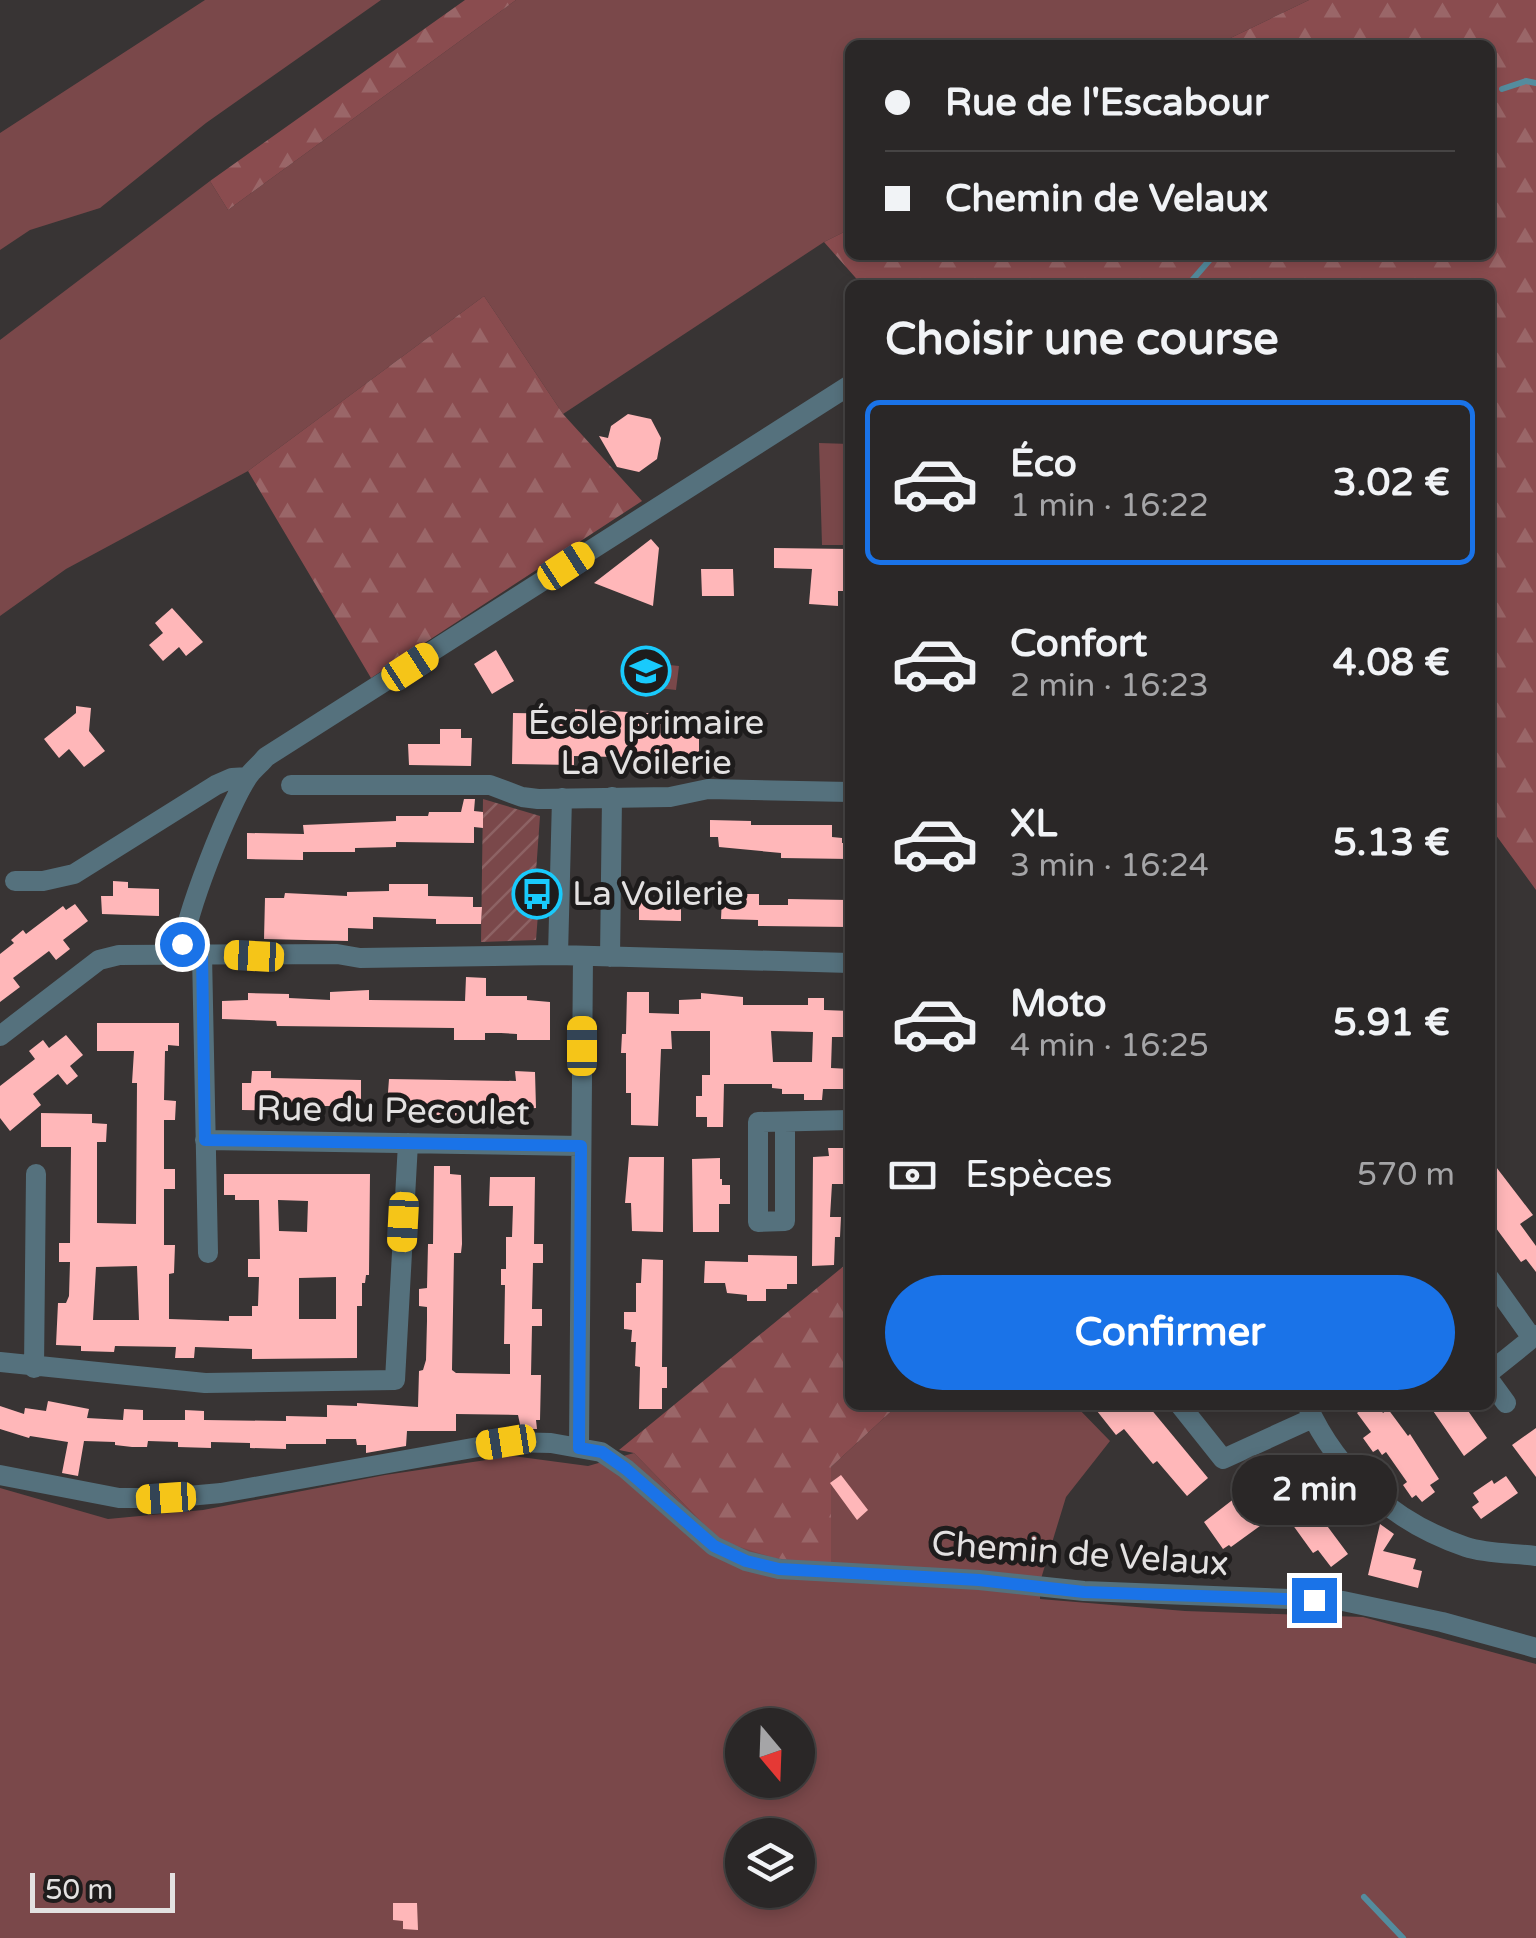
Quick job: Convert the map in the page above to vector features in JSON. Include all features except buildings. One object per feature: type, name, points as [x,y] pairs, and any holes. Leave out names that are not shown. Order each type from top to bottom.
[{"type":"street","points":[[208,1252],[205,1140],[188,922],[209,863],[248,777],[266,757],[845,388]]},
{"type":"street","points":[[15,881],[43,881],[74,874],[216,785],[248,777]]},
{"type":"street","points":[[291,785],[490,785],[522,797],[562,798],[670,797],[696,790],[845,792]]},
{"type":"street","points":[[558,955],[562,798]]},
{"type":"street","points":[[610,957],[612,798]]},
{"type":"street","points":[[0,1036],[100,960],[119,954],[337,954],[360,958],[558,955],[845,963]]},
{"type":"street","points":[[579,1448],[582,956]]},
{"type":"street","points":[[785,1122],[785,1221],[758,1222],[758,1122],[845,1120]]},
{"type":"street","name":"Rue du Pecoulet","points":[[205,1140],[581,1146]]},
{"type":"street","points":[[0,1362],[205,1382],[394,1380],[408,1143]]},
{"type":"street","points":[[34,1368],[36,1174]]},
{"type":"street","points":[[1495,1286],[1534,1336],[1495,1368]]},
{"type":"street","points":[[1495,1388],[1506,1403]]},
{"type":"street","points":[[1184,1410],[1223,1459],[1310,1412],[1348,1471],[1400,1518],[1469,1548],[1536,1556]]},
{"type":"street","name":"Chemin de Velaux","points":[[0,1475],[82,1493],[146,1499],[221,1493],[506,1442],[551,1443],[602,1452],[714,1546],[746,1561],[779,1569],[979,1580],[1084,1592],[1344,1602],[1442,1622],[1536,1648]]},
{"type":"shaded area","points":[[205,0],[381,0],[206,123],[100,208],[30,230],[0,250],[0,133]]},
{"type":"shaded area","points":[[516,0],[1309,0],[1226,40],[845,40],[845,232],[563,414],[484,296],[248,471],[66,569],[0,616],[0,340],[210,181],[228,210]]},
{"type":"shaded area","points":[[819,443],[845,444],[845,545],[822,545]]},
{"type":"shaded area","points":[[624,660],[679,666],[676,690],[622,684]]},
{"type":"shaded area","points":[[483,799],[540,816],[534,900],[539,901],[536,940],[481,942]]},
{"type":"shaded area","points":[[893,1410],[1080,1410],[1110,1441],[1066,1497],[1040,1582],[1040,1599],[1185,1611],[1363,1617],[1536,1664],[1536,1938],[0,1938],[0,1488],[108,1519],[203,1510],[385,1475],[513,1456],[588,1466],[634,1453],[719,1540],[831,1565],[831,1467]]},
{"type":"green space","points":[[465,0],[516,0],[228,210],[210,181]]},
{"type":"green space","points":[[1309,0],[1536,0],[1536,890],[1495,834],[1495,280],[858,280],[824,242],[845,232],[845,260],[1495,260],[1495,40],[1226,40]]},
{"type":"green space","points":[[484,296],[563,414],[642,501],[371,678],[248,471]]},
{"type":"green space","points":[[845,1265],[845,1410],[893,1410],[831,1467],[831,1565],[774,1558],[719,1540],[634,1453],[619,1450]]},
{"type":"waterway","points":[[1502,89],[1526,81],[1536,83]]},
{"type":"waterway","points":[[1192,280],[1210,260]]},
{"type":"waterway","points":[[1364,1897],[1403,1938]]},
{"type":"place","name":"École primaire La Voilerie","points":[[646,671]]},
{"type":"place","name":"La Voilerie","points":[[537,894]]},
{"type":"route","points":[[182,944],[182,952],[202,954],[205,1140],[581,1146],[579,1448],[602,1452],[626,1469],[714,1546],[746,1561],[779,1569],[979,1580],[1084,1592],[1314,1600]]}]
